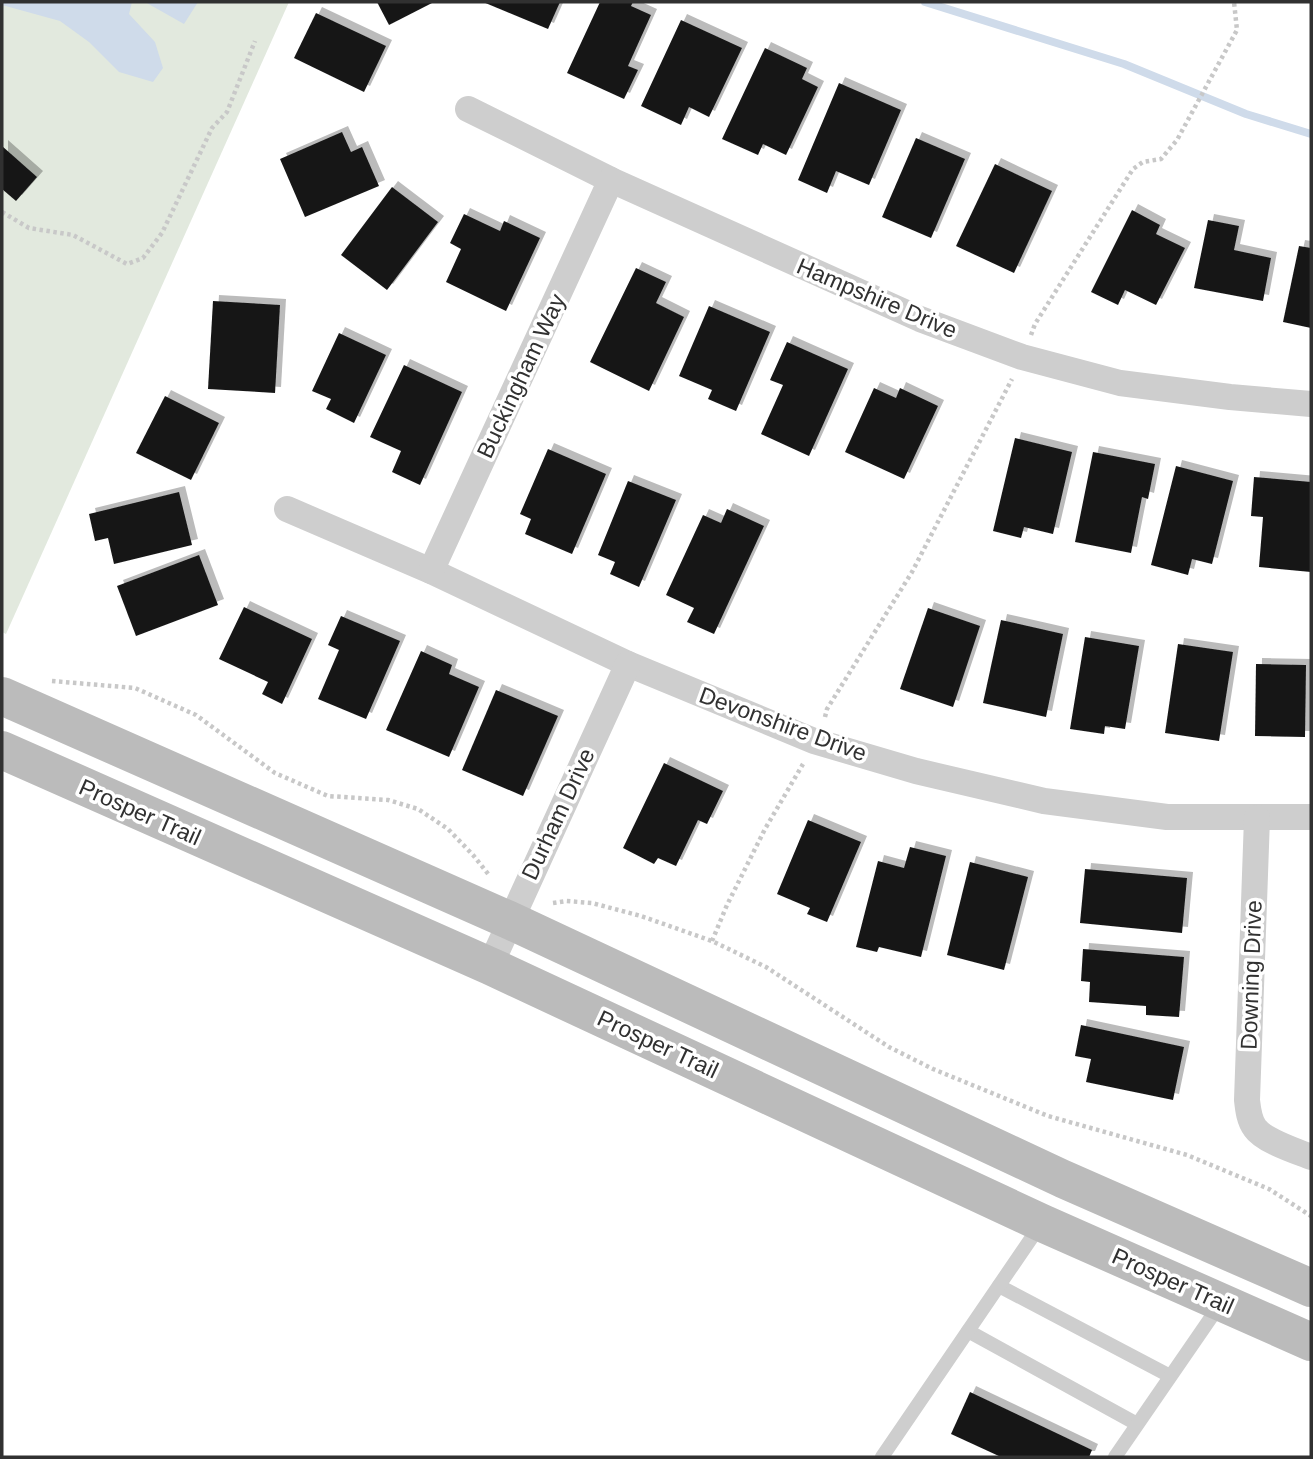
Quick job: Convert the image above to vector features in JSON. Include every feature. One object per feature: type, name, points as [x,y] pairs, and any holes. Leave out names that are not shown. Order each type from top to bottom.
[{"type":"main road","points":[[2,696],[516,906],[1063,1179],[1311,1288]]},
{"type":"main road","name":"Prosper Trail","points":[[2,750],[490,966],[1042,1223],[1311,1342]]},
{"type":"main road","points":[[1042,1223],[1063,1179]]},
{"type":"street","name":"Hampshire Drive","points":[[468,109],[611,180],[920,319],[1022,357],[1120,383],[1311,404]]},
{"type":"street","name":"Buckingham Way","points":[[432,571],[611,180]]},
{"type":"street","name":"Devonshire Drive","points":[[287,509],[432,571],[628,664],[814,741],[983,788],[1044,801],[1167,817],[1311,817]]},
{"type":"street","name":"Durham Drive","points":[[490,966],[628,664]]},
{"type":"street","name":"Downing Drive","points":[[1257,818],[1247,1100],[1250,1119],[1256,1130],[1275,1142],[1311,1157]]},
{"type":"lane","points":[[882,1457],[1042,1223]]},
{"type":"lane","points":[[999,1286],[1170,1376]]},
{"type":"lane","points":[[1115,1457],[1221,1303]]},
{"type":"lane","points":[[968,1331],[1137,1424]]},
{"type":"path","points":[[1031,335],[1035,324],[1133,169],[1143,162],[1161,159],[1177,140],[1237,30],[1234,2]]},
{"type":"path","points":[[2,212],[29,228],[73,234],[127,264],[143,258],[162,233],[212,128],[227,112],[255,41]]},
{"type":"path","points":[[823,722],[827,709],[912,572],[1015,372]]},
{"type":"path","points":[[46,680],[135,688],[196,715],[275,773],[328,796],[388,800],[418,809],[448,830],[516,906],[566,901],[592,903],[712,941],[766,967],[889,1047],[933,1069],[1048,1116],[1187,1155],[1269,1189],[1311,1216]]},
{"type":"path","points":[[712,941],[765,829],[806,757]]},
{"type":"shaded area","points":[[2,2],[289,2],[6,634],[2,632]]},
{"type":"water","points":[[2,2],[132,2],[129,14],[155,42],[163,68],[153,82],[119,72],[89,42],[60,21],[2,5]]},
{"type":"water","points":[[145,2],[198,2],[184,24]]},
{"type":"building","points":[[377,2],[434,2],[389,25]]},
{"type":"building","points":[[483,2],[560,2],[548,29]]},
{"type":"building","points":[[600,2],[633,2],[631,6],[651,15],[628,66],[638,70],[624,99],[567,73]]},
{"type":"building","points":[[316,13],[386,46],[364,92],[294,58]]},
{"type":"building","points":[[681,20],[742,48],[709,117],[689,107],[681,125],[641,106]]},
{"type":"building","points":[[765,48],[807,68],[802,79],[818,87],[786,155],[763,144],[758,155],[722,139]]},
{"type":"building","points":[[839,83],[901,110],[869,185],[836,171],[827,193],[798,180]]},
{"type":"building","points":[[342,132],[351,152],[362,147],[379,186],[305,217],[280,159]]},
{"type":"building","points":[[916,138],[965,159],[931,238],[882,217]]},
{"type":"building","points":[[2,146],[37,177],[16,201],[2,189]]},
{"type":"building","points":[[995,164],[1052,191],[1014,273],[956,246]]},
{"type":"building","points":[[392,187],[438,222],[387,290],[341,255]]},
{"type":"building","points":[[1132,210],[1160,225],[1156,234],[1185,248],[1156,305],[1125,290],[1118,305],[1091,292]]},
{"type":"building","points":[[464,214],[500,231],[504,221],[540,238],[506,311],[446,282],[461,249],[450,243]]},
{"type":"building","points":[[1208,220],[1239,226],[1234,250],[1271,258],[1263,301],[1194,288]]},
{"type":"building","points":[[1299,246],[1311,248],[1311,328],[1283,322]]},
{"type":"building","points":[[636,268],[666,282],[656,303],[684,317],[649,391],[590,362]]},
{"type":"building","points":[[213,301],[280,305],[275,393],[208,389]]},
{"type":"building","points":[[709,306],[770,332],[736,411],[708,399],[712,390],[679,376]]},
{"type":"building","points":[[339,333],[386,355],[354,423],[326,409],[331,399],[312,391]]},
{"type":"building","points":[[787,342],[848,369],[809,456],[761,434],[783,385],[770,380]]},
{"type":"building","points":[[404,365],[462,392],[420,485],[392,472],[401,451],[370,437]]},
{"type":"building","points":[[874,388],[896,398],[900,388],[938,406],[904,479],[845,452]]},
{"type":"building","points":[[165,396],[219,423],[191,480],[136,453]]},
{"type":"building","points":[[1015,438],[1072,452],[1053,534],[1024,527],[1021,538],[993,531]]},
{"type":"building","points":[[548,449],[606,474],[572,554],[525,534],[531,519],[520,514]]},
{"type":"building","points":[[1093,452],[1155,464],[1148,499],[1142,497],[1131,553],[1075,542]]},
{"type":"building","points":[[1176,466],[1233,481],[1212,564],[1192,559],[1188,575],[1151,565]]},
{"type":"building","points":[[1254,477],[1311,482],[1311,572],[1259,567],[1263,517],[1251,516]]},
{"type":"building","points":[[628,481],[676,500],[639,587],[610,574],[615,562],[598,555]]},
{"type":"building","points":[[179,492],[192,545],[114,564],[108,538],[95,541],[89,514]]},
{"type":"building","points":[[727,509],[764,526],[714,634],[687,622],[694,608],[666,595],[703,515],[721,523]]},
{"type":"building","points":[[199,555],[218,605],[136,636],[117,586]]},
{"type":"building","points":[[244,607],[312,639],[282,704],[262,694],[268,682],[219,659]]},
{"type":"building","points":[[928,608],[980,626],[953,707],[900,689]]},
{"type":"building","points":[[341,616],[400,641],[366,719],[318,699],[339,650],[328,645]]},
{"type":"building","points":[[1001,620],[1063,634],[1046,717],[983,703]]},
{"type":"building","points":[[1085,637],[1139,646],[1125,729],[1105,726],[1104,734],[1070,729]]},
{"type":"building","points":[[1178,644],[1233,652],[1219,741],[1165,733]]},
{"type":"building","points":[[421,651],[452,665],[449,674],[479,687],[449,757],[386,730]]},
{"type":"building","points":[[1256,664],[1306,665],[1305,737],[1255,736]]},
{"type":"building","points":[[496,690],[558,716],[523,796],[462,770]]},
{"type":"building","points":[[664,763],[723,791],[707,824],[698,820],[676,866],[658,858],[654,864],[623,848]]},
{"type":"building","points":[[808,820],[861,842],[827,922],[807,914],[810,908],[777,894]]},
{"type":"building","points":[[910,847],[946,856],[921,957],[879,947],[877,952],[856,947],[878,861],[904,868]]},
{"type":"building","points":[[970,862],[1028,877],[1004,970],[947,955]]},
{"type":"building","points":[[1085,869],[1187,878],[1182,933],[1080,923]]},
{"type":"building","points":[[1083,949],[1184,957],[1179,1017],[1146,1015],[1146,1006],[1089,1002],[1090,982],[1081,981]]},
{"type":"building","points":[[1081,1025],[1184,1047],[1173,1100],[1086,1082],[1091,1059],[1075,1056]]},
{"type":"building","points":[[970,1392],[1092,1450],[1089,1457],[1001,1457],[951,1434]]},
{"type":"waterway","points":[[925,2],[1124,64],[1246,114],[1311,134]]}]
